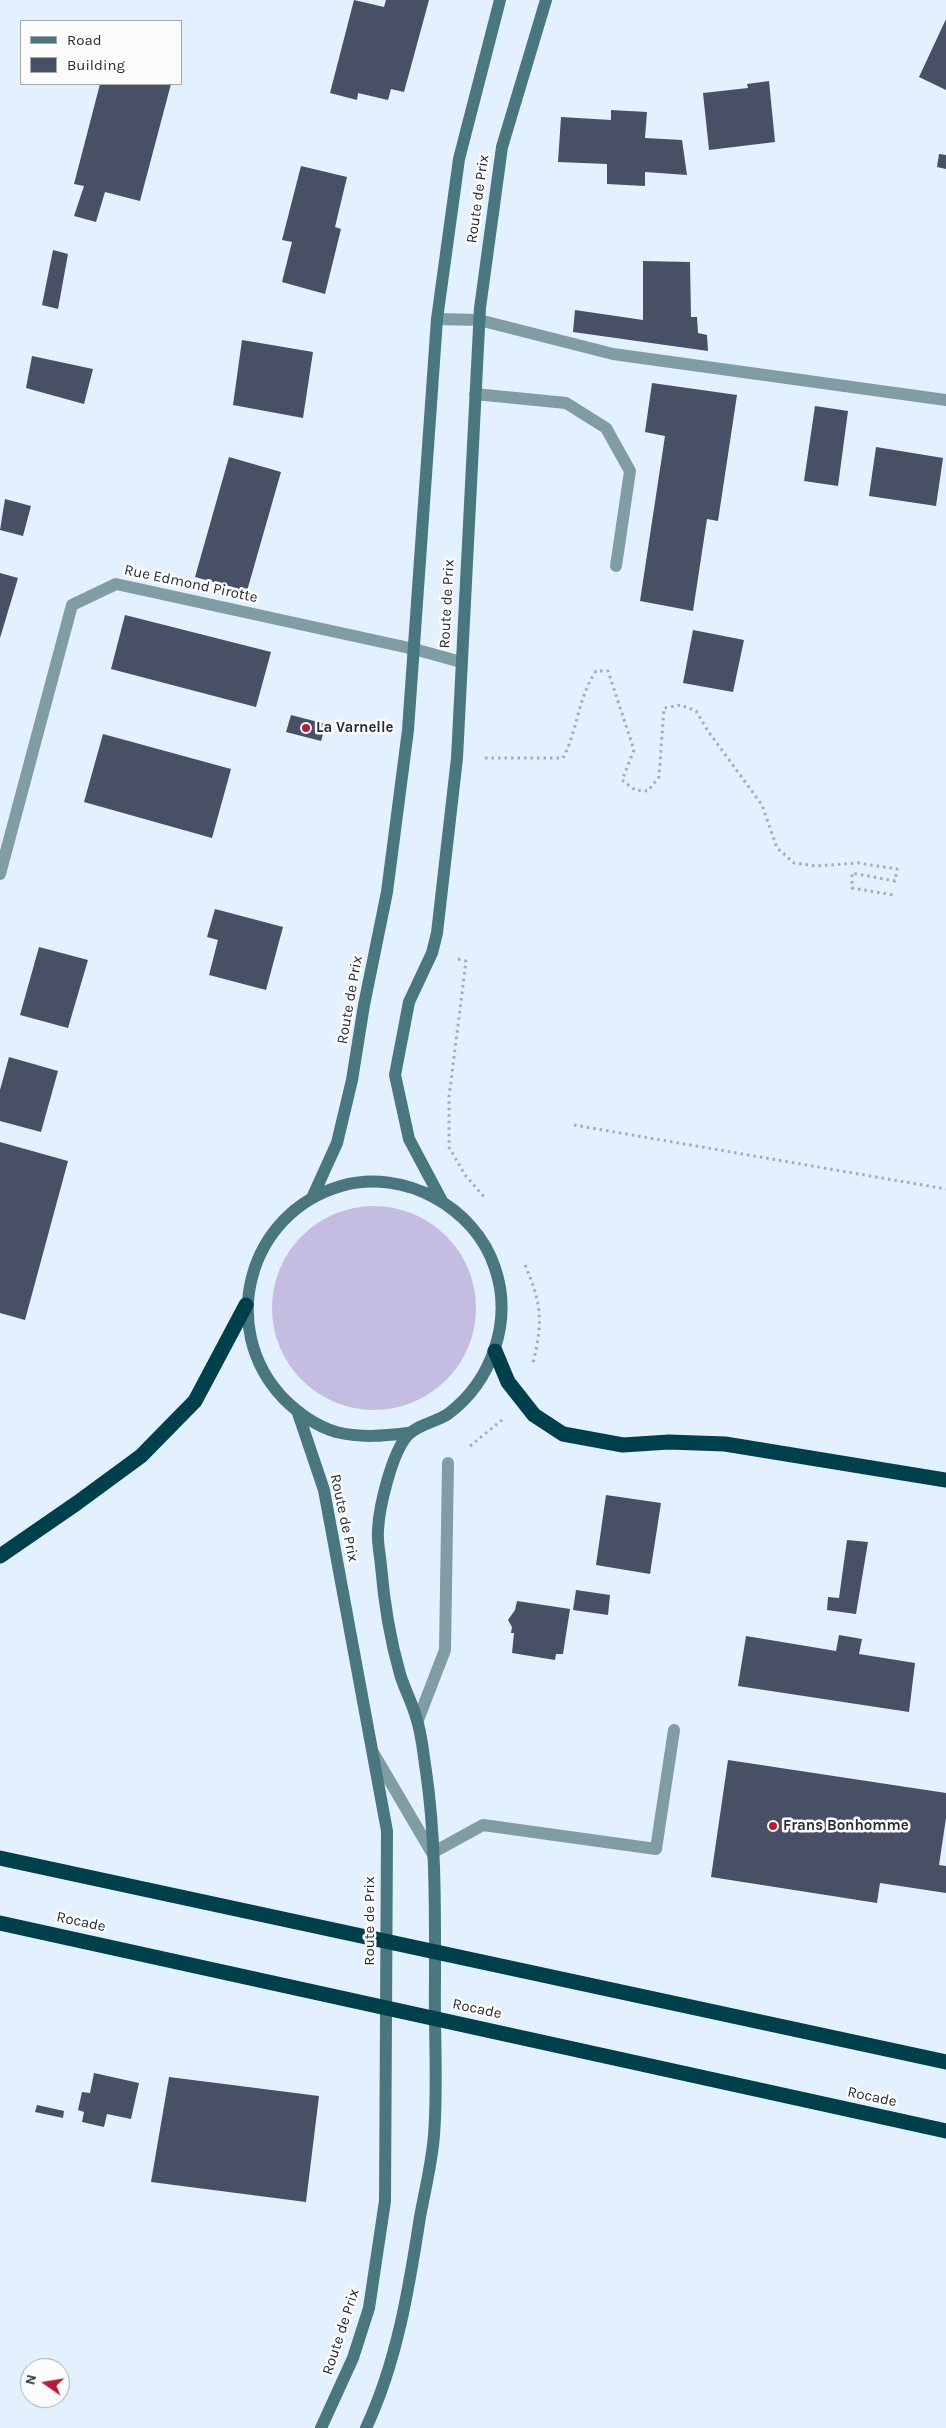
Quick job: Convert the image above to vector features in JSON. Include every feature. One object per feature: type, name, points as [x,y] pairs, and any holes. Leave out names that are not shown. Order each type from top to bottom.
[{"type":"highway","points":[[0,1556],[141,1456],[195,1402],[246,1305]]},
{"type":"highway","points":[[495,1352],[508,1382],[534,1415],[563,1434],[623,1446],[669,1442],[725,1444],[946,1480]]},
{"type":"highway","points":[[0,1858],[946,2062]]},
{"type":"highway","name":"Rocade","points":[[0,1923],[946,2131]]},
{"type":"main road","name":"Route de Prix","points":[[312,1198],[336,1143],[352,1080],[364,1005],[387,892],[408,730],[437,318],[459,159],[500,0]]},
{"type":"main road","name":"Route de Prix","points":[[442,1201],[409,1139],[396,1075],[409,1002],[432,953],[437,933],[457,758],[479,320],[502,147],[546,0]]},
{"type":"main road","name":"Route de Prix","points":[[377,1181],[411,1187],[442,1201],[465,1220],[484,1243],[496,1270],[502,1311],[495,1352],[476,1388],[445,1416],[408,1433],[370,1438],[332,1431],[298,1413],[270,1383],[251,1346],[246,1305],[255,1262],[278,1225],[312,1198],[343,1185],[377,1181]]},
{"type":"main road","name":"Route de Prix","points":[[298,1413],[324,1490],[387,1831],[385,2201],[369,2308],[353,2358],[321,2428]]},
{"type":"main road","name":"Route de Prix","points":[[366,2428],[386,2377],[408,2292],[434,2136],[435,1907],[430,1802],[418,1720],[400,1674],[385,1605],[378,1531],[388,1475],[408,1433]]},
{"type":"street","points":[[437,318],[479,320],[613,354],[946,400]]},
{"type":"street","points":[[475,394],[566,404],[606,428],[630,471],[616,566]]},
{"type":"street","name":"Rue Edmond Pirotte","points":[[0,874],[72,605],[116,584],[414,649],[461,662]]},
{"type":"street","points":[[418,1720],[446,1650],[448,1463]]},
{"type":"street","points":[[374,1754],[432,1853],[483,1825],[656,1849],[674,1730]]},
{"type":"path","points":[[457,758],[563,758],[572,740],[587,684],[596,671],[608,671],[634,750],[622,780],[635,790],[648,791],[659,777],[664,708],[681,705],[696,711],[708,732],[762,806],[777,848],[794,863],[816,866],[858,863],[897,869],[895,881],[852,874],[852,888],[893,895]]},
{"type":"path","points":[[574,1125],[946,1189]]},
{"type":"shaded area","points":[[364,1206],[384,1206],[413,1213],[439,1229],[453,1243],[469,1269],[476,1298],[476,1318],[469,1347],[453,1373],[439,1387],[413,1403],[404,1406],[384,1410],[364,1410],[335,1403],[309,1387],[295,1373],[279,1347],[276,1338],[272,1318],[272,1298],[279,1269],[295,1243],[309,1229],[335,1213],[344,1210]]},
{"type":"building","points":[[354,0],[384,7],[386,0],[429,0],[404,92],[391,89],[388,100],[358,93],[357,100],[330,93]]},
{"type":"building","points":[[946,19],[946,90],[919,77]]},
{"type":"building","points":[[769,81],[775,142],[709,150],[703,93],[748,88],[747,84]]},
{"type":"building","points":[[100,85],[171,85],[140,201],[105,192],[96,222],[74,216],[84,186],[74,184]]},
{"type":"building","points":[[611,110],[647,112],[645,138],[682,140],[687,175],[645,172],[645,186],[607,184],[607,164],[558,162],[561,117],[611,120]]},
{"type":"building","points":[[939,154],[946,155],[946,169],[937,167]]},
{"type":"building","points":[[301,166],[347,177],[335,227],[341,229],[325,294],[282,282],[292,242],[282,240]]},
{"type":"building","points":[[53,250],[68,254],[58,309],[42,305]]},
{"type":"building","points":[[643,261],[690,262],[691,317],[697,317],[698,333],[707,335],[708,351],[573,332],[575,310],[643,320]]},
{"type":"building","points":[[242,340],[313,352],[303,418],[233,405]]},
{"type":"building","points":[[32,356],[93,369],[84,404],[26,388]]},
{"type":"building","points":[[652,383],[737,395],[718,521],[707,519],[693,611],[640,601],[665,436],[645,432]]},
{"type":"building","points":[[815,406],[848,411],[838,486],[804,481]]},
{"type":"building","points":[[876,447],[943,458],[936,506],[869,496]]},
{"type":"building","points":[[229,457],[281,472],[247,591],[195,577]]},
{"type":"building","points":[[5,499],[31,506],[23,536],[0,530]]},
{"type":"building","points":[[0,573],[18,578],[0,638]]},
{"type":"building","points":[[125,615],[271,652],[256,707],[111,669]]},
{"type":"building","points":[[693,630],[744,640],[733,692],[683,683]]},
{"type":"building","name":"La Varnelle","points":[[291,715],[326,724],[321,741],[286,732]]},
{"type":"building","points":[[103,734],[231,769],[212,838],[84,802]]},
{"type":"building","points":[[215,909],[283,927],[266,990],[209,975],[218,940],[207,937]]},
{"type":"building","points":[[39,947],[88,960],[68,1028],[20,1015]]},
{"type":"building","points":[[9,1057],[58,1071],[41,1132],[0,1121],[0,1090]]},
{"type":"building","points":[[0,1142],[68,1161],[25,1320],[0,1313]]},
{"type":"building","points":[[606,1495],[661,1503],[650,1574],[596,1565]]},
{"type":"building","points":[[847,1540],[868,1542],[856,1614],[827,1610],[828,1597],[839,1598]]},
{"type":"building","points":[[576,1590],[610,1595],[608,1615],[573,1610]]},
{"type":"building","points":[[517,1601],[570,1609],[563,1654],[556,1654],[555,1660],[512,1653],[514,1633],[511,1633],[512,1627],[508,1620],[515,1610]]},
{"type":"building","points":[[839,1635],[862,1639],[859,1654],[915,1663],[909,1712],[738,1686],[746,1636],[836,1651]]},
{"type":"building","points":[[728,1760],[946,1793],[946,1818],[939,1865],[946,1866],[946,1893],[880,1883],[877,1903],[711,1877]]},
{"type":"building","points":[[94,2073],[139,2083],[131,2119],[107,2114],[104,2127],[82,2122],[84,2112],[78,2110],[82,2092],[90,2093]]},
{"type":"building","points":[[169,2077],[319,2096],[306,2202],[151,2182]]},
{"type":"building","points":[[37,2105],[64,2111],[63,2118],[35,2112]]},
{"type":"place","name":"La Varnelle","points":[[306,728]]},
{"type":"place","name":"Frans Bonhomme","points":[[773,1826]]}]
